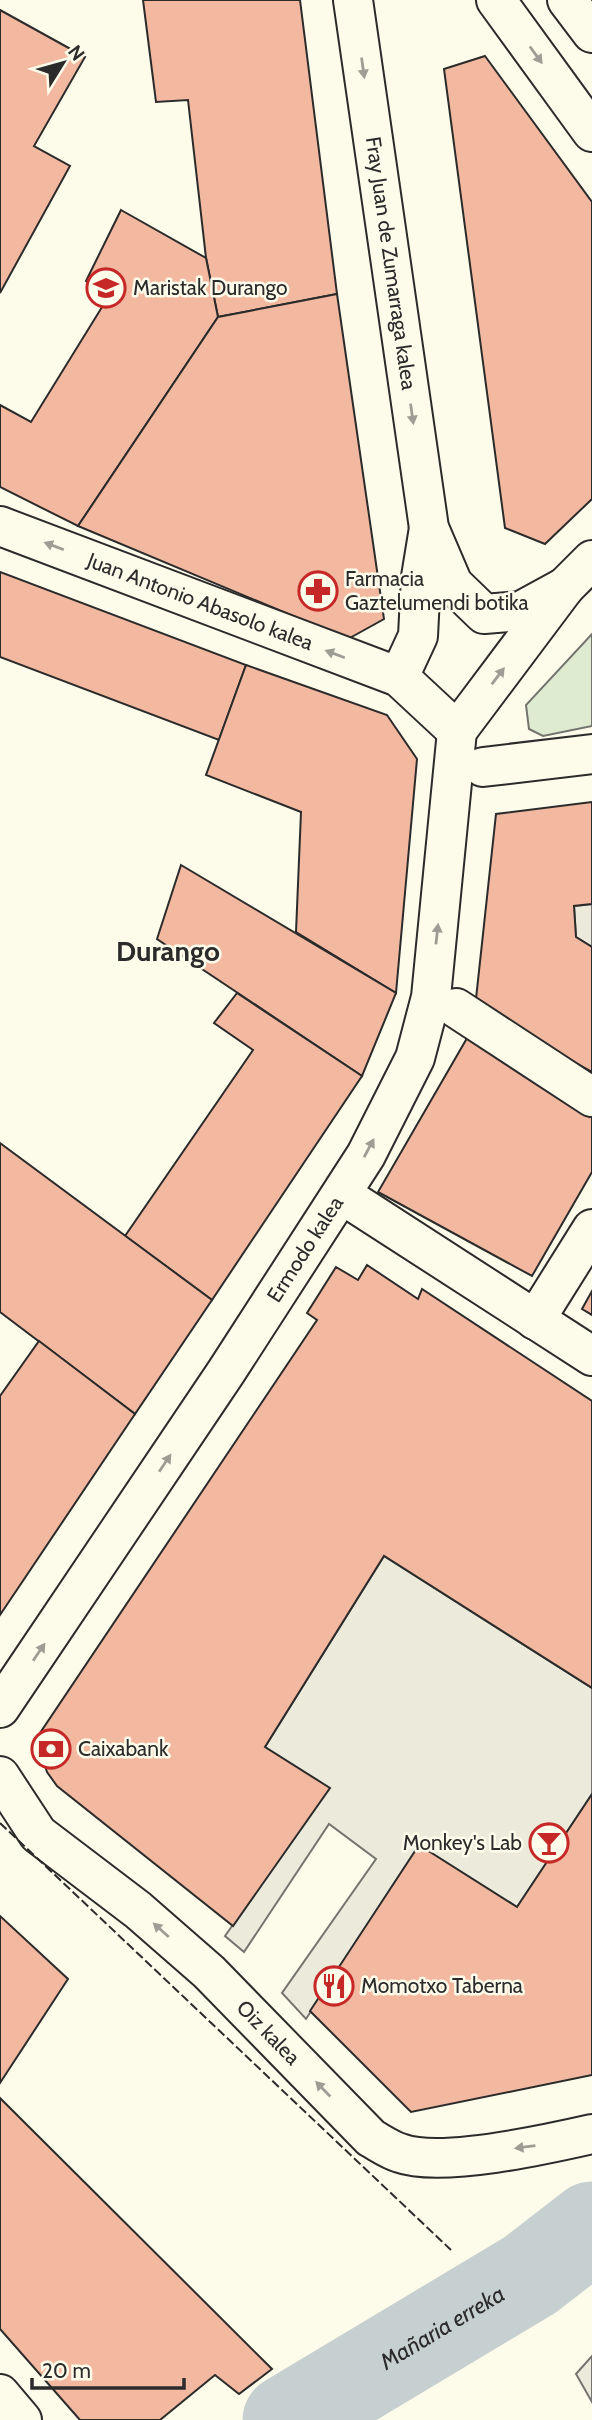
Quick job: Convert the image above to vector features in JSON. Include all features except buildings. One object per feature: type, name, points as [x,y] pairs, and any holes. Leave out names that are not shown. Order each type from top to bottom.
[{"type":"street","name":"Fray Juan de Zumarraga kalea","points":[[353,0],[429,528]]},
{"type":"street","points":[[496,0],[592,132]]},
{"type":"street","points":[[567,0],[592,33]]},
{"type":"street","name":"Juan Antonio Abasolo kalea","points":[[0,526],[399,677]]},
{"type":"street","points":[[429,528],[453,584],[484,614],[521,611],[565,587]]},
{"type":"street","points":[[429,528],[421,577],[418,636],[399,677],[457,730],[565,587],[592,561]]},
{"type":"street","name":"Ermodo kalea","points":[[0,1708],[226,1372],[366,1155],[415,1059],[431,997],[457,730]]},
{"type":"street","points":[[483,767],[592,754]]},
{"type":"street","points":[[456,1008],[592,1097]]},
{"type":"street","points":[[355,1203],[592,1356]]},
{"type":"street","points":[[535,1320],[592,1229]]},
{"type":"street","name":"Oiz kalea","points":[[0,1776],[38,1833],[138,1910],[209,1972],[371,2138],[401,2154],[440,2158],[535,2146],[592,2134]]},
{"type":"street","points":[[0,2394],[22,2420]]},
{"type":"green space","points":[[592,634],[592,726],[543,736],[529,729],[526,705]]},
{"type":"shaded area","points":[[592,904],[592,947],[576,937],[574,906]]},
{"type":"shaded area","points":[[384,1556],[592,1688],[592,1794],[517,1907],[419,1845],[306,2019],[282,1993],[376,1859],[329,1824],[244,1952],[225,1936],[329,1788],[265,1747]]},
{"type":"shaded area","points":[[592,2356],[592,2402],[576,2374]]},
{"type":"waterway","name":"Mañaria erreka","points":[[288,2420],[530,2275],[592,2227]]},
{"type":"fence","points":[[0,1823],[451,2250]]},
{"type":"place","name":"Maristak Durango","points":[[106,288]]},
{"type":"place","name":"Farmacia Gaztelumendi botika","points":[[318,591]]},
{"type":"place","name":"Caixabank","points":[[51,1749]]},
{"type":"place","name":"Monkey's Lab","points":[[549,1843]]},
{"type":"place","name":"Momotxo Taberna","points":[[334,1986]]},
{"type":"district","name":"Durango","points":[[168,951]]}]
